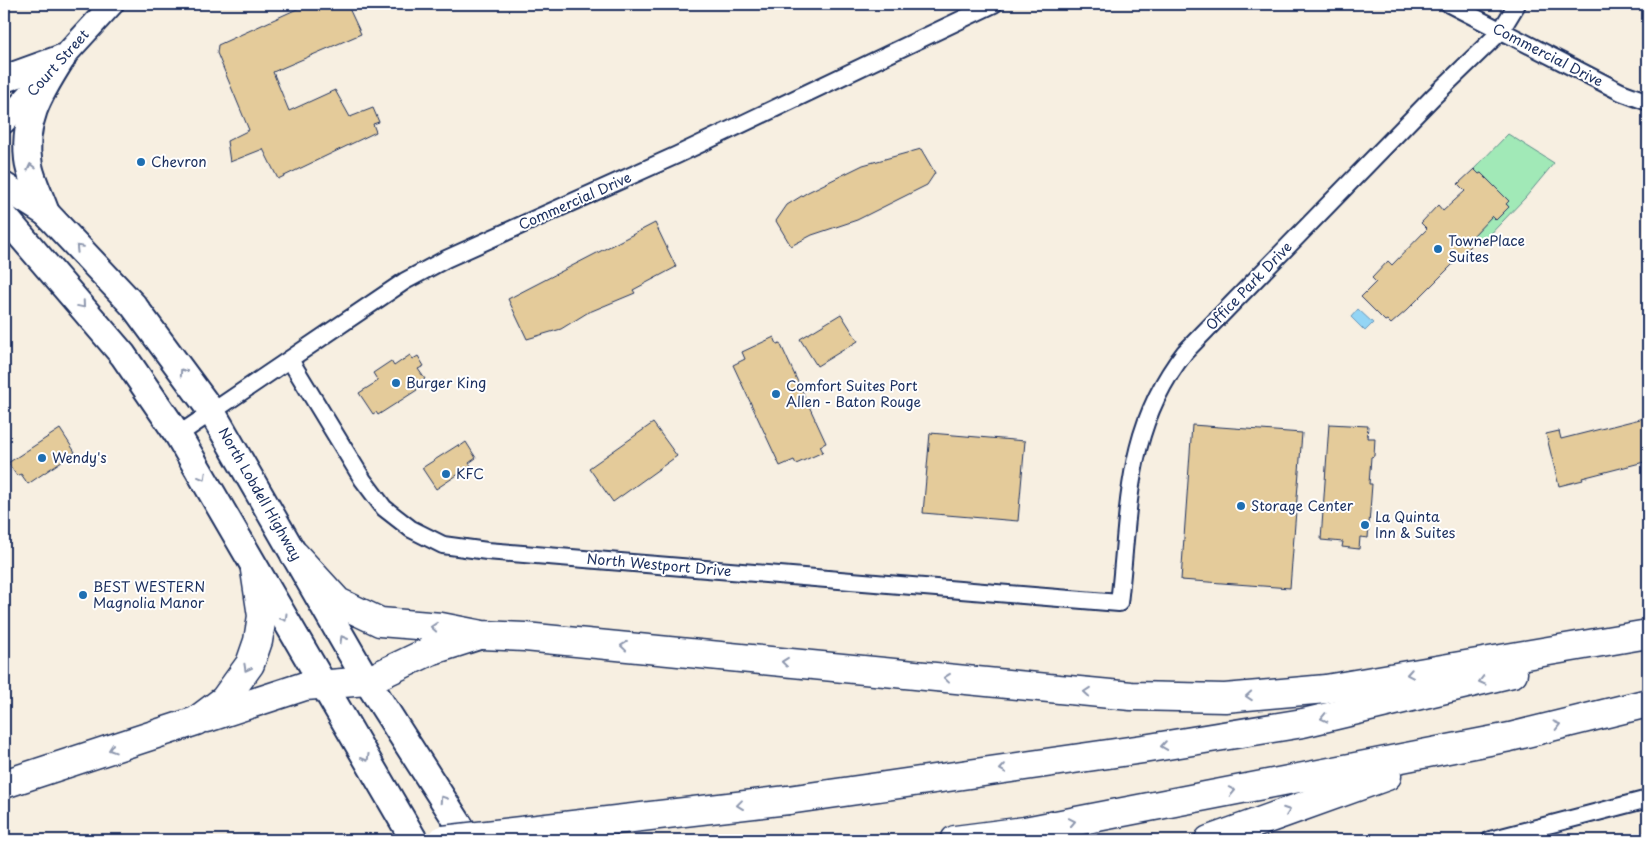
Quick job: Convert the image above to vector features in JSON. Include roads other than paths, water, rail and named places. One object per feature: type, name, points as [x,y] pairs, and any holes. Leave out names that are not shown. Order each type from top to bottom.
[{"type":"highway","points":[[4,79],[62,58]]},
{"type":"highway","points":[[46,213],[29,166],[28,136],[31,114],[38,95],[62,58]]},
{"type":"highway","name":"North Lobdell Highway","points":[[4,186],[46,213],[133,305],[212,412],[367,681],[469,840]]},
{"type":"highway","points":[[4,216],[123,355],[178,435],[414,840]]},
{"type":"highway","points":[[295,555],[338,602],[380,622],[441,627],[482,635],[525,636],[1131,696],[1225,698],[1326,688],[1648,634]]},
{"type":"highway","points":[[196,722],[224,700],[250,664],[258,641],[262,616],[255,570]]},
{"type":"highway","points":[[4,784],[305,686],[324,686],[367,681],[430,651],[482,635]]},
{"type":"highway","points":[[442,840],[788,800],[1143,749],[1303,723],[1648,640]]},
{"type":"highway","points":[[955,840],[1025,831],[1510,736],[1648,703]]},
{"type":"highway","points":[[1209,840],[1365,782],[1510,736]]},
{"type":"main road","name":"Court Street","points":[[4,122],[112,4]]},
{"type":"street","name":"Commercial Drive","points":[[178,435],[405,281],[446,259],[677,155],[994,4]]},
{"type":"street","name":"Commercial Drive","points":[[1449,4],[1500,32],[1621,92],[1648,102]]},
{"type":"street","name":"Office Park Drive","points":[[1119,603],[1135,458],[1153,402],[1172,369],[1185,352],[1310,223],[1500,32],[1517,4]]},
{"type":"street","name":"North Westport Drive","points":[[290,360],[363,480],[384,508],[411,529],[443,545],[1119,603]]},
{"type":"street","points":[[1490,840],[1648,799]]},
{"type":"water","points":[[1358,309],[1373,323],[1365,331],[1351,317]]},
{"type":"place","name":"Chevron","points":[[141,162]]},
{"type":"place","name":"TownePlace Suites","points":[[1438,249]]},
{"type":"place","name":"Burger King","points":[[396,383]]},
{"type":"place","name":"Comfort Suites Port Allen - Baton Rouge","points":[[776,394]]},
{"type":"place","name":"Wendy's","points":[[42,458]]},
{"type":"place","name":"KFC","points":[[446,474]]},
{"type":"place","name":"Storage Center","points":[[1241,506]]},
{"type":"place","name":"La Quinta Inn & Suites","points":[[1365,525]]},
{"type":"place","name":"BEST WESTERN Magnolia Manor","points":[[83,595]]}]
